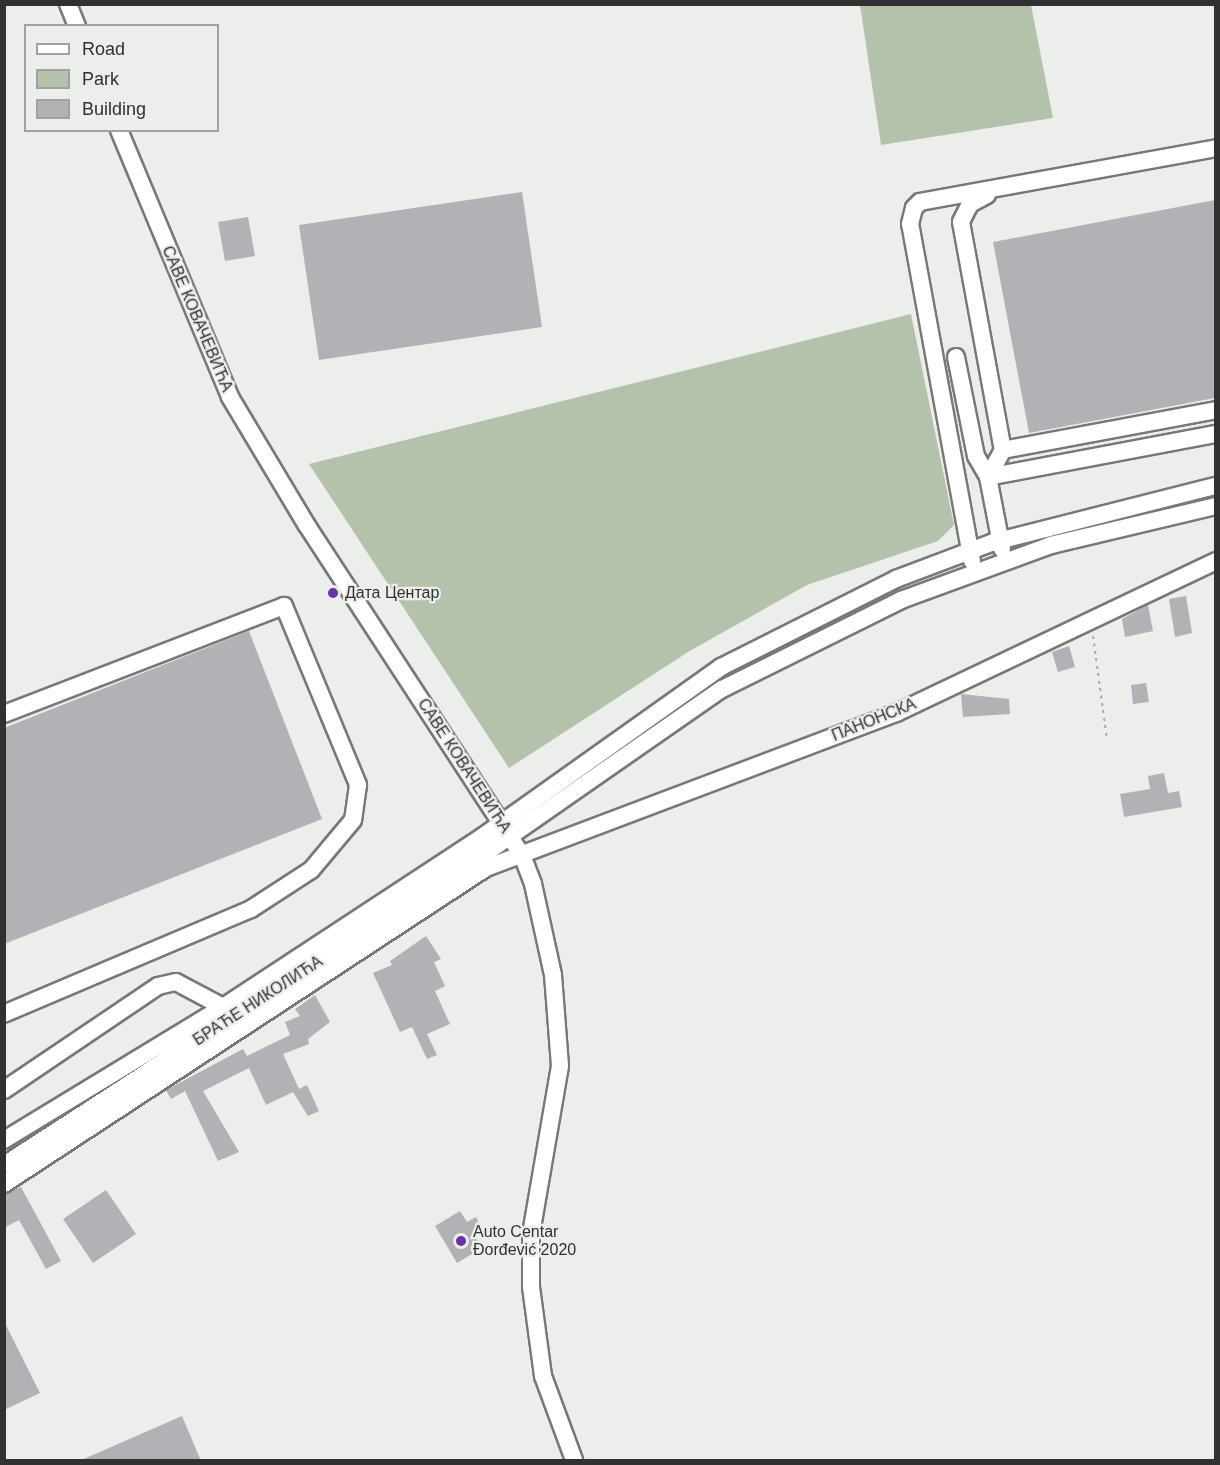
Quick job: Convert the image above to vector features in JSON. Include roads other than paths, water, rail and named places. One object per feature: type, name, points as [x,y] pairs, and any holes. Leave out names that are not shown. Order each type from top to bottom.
[{"type":"street","points":[[68,4],[76,24]]},
{"type":"street","name":"САВЕ КОВАЧЕВИЋА","points":[[120,132],[230,397],[306,524],[522,855],[545,925],[560,1066],[531,1234],[531,1287],[543,1376],[574,1461]]},
{"type":"street","points":[[975,573],[910,216],[920,202],[1215,148]]},
{"type":"street","points":[[988,477],[1003,450],[961,217],[970,204],[1006,186]]},
{"type":"street","points":[[956,357],[976,456],[988,477],[1005,562]]},
{"type":"street","points":[[1003,450],[1215,410]]},
{"type":"street","points":[[988,477],[1215,434]]},
{"type":"street","name":"БРАЋЕ НИКОЛИЋА","points":[[4,1140],[223,1007],[501,821],[721,667],[896,579],[970,551],[1001,540],[1215,486]]},
{"type":"street","name":"БРАЋЕ НИКОЛИЋА","points":[[4,1165],[510,836],[722,689],[901,600],[1062,542],[1215,506]]},
{"type":"street","name":"ПАНОНСКА","points":[[4,1184],[486,868],[896,713],[1089,618],[1215,561]]},
{"type":"street","points":[[4,714],[284,606],[358,785],[353,820],[311,870],[251,909],[4,1014]]},
{"type":"street","points":[[4,1090],[158,986],[176,982],[223,1007]]},
{"type":"place","name":"Дата Центар","points":[[333,593]]},
{"type":"place","name":"Auto Centar Đorđević 2020","points":[[461,1241]]}]
